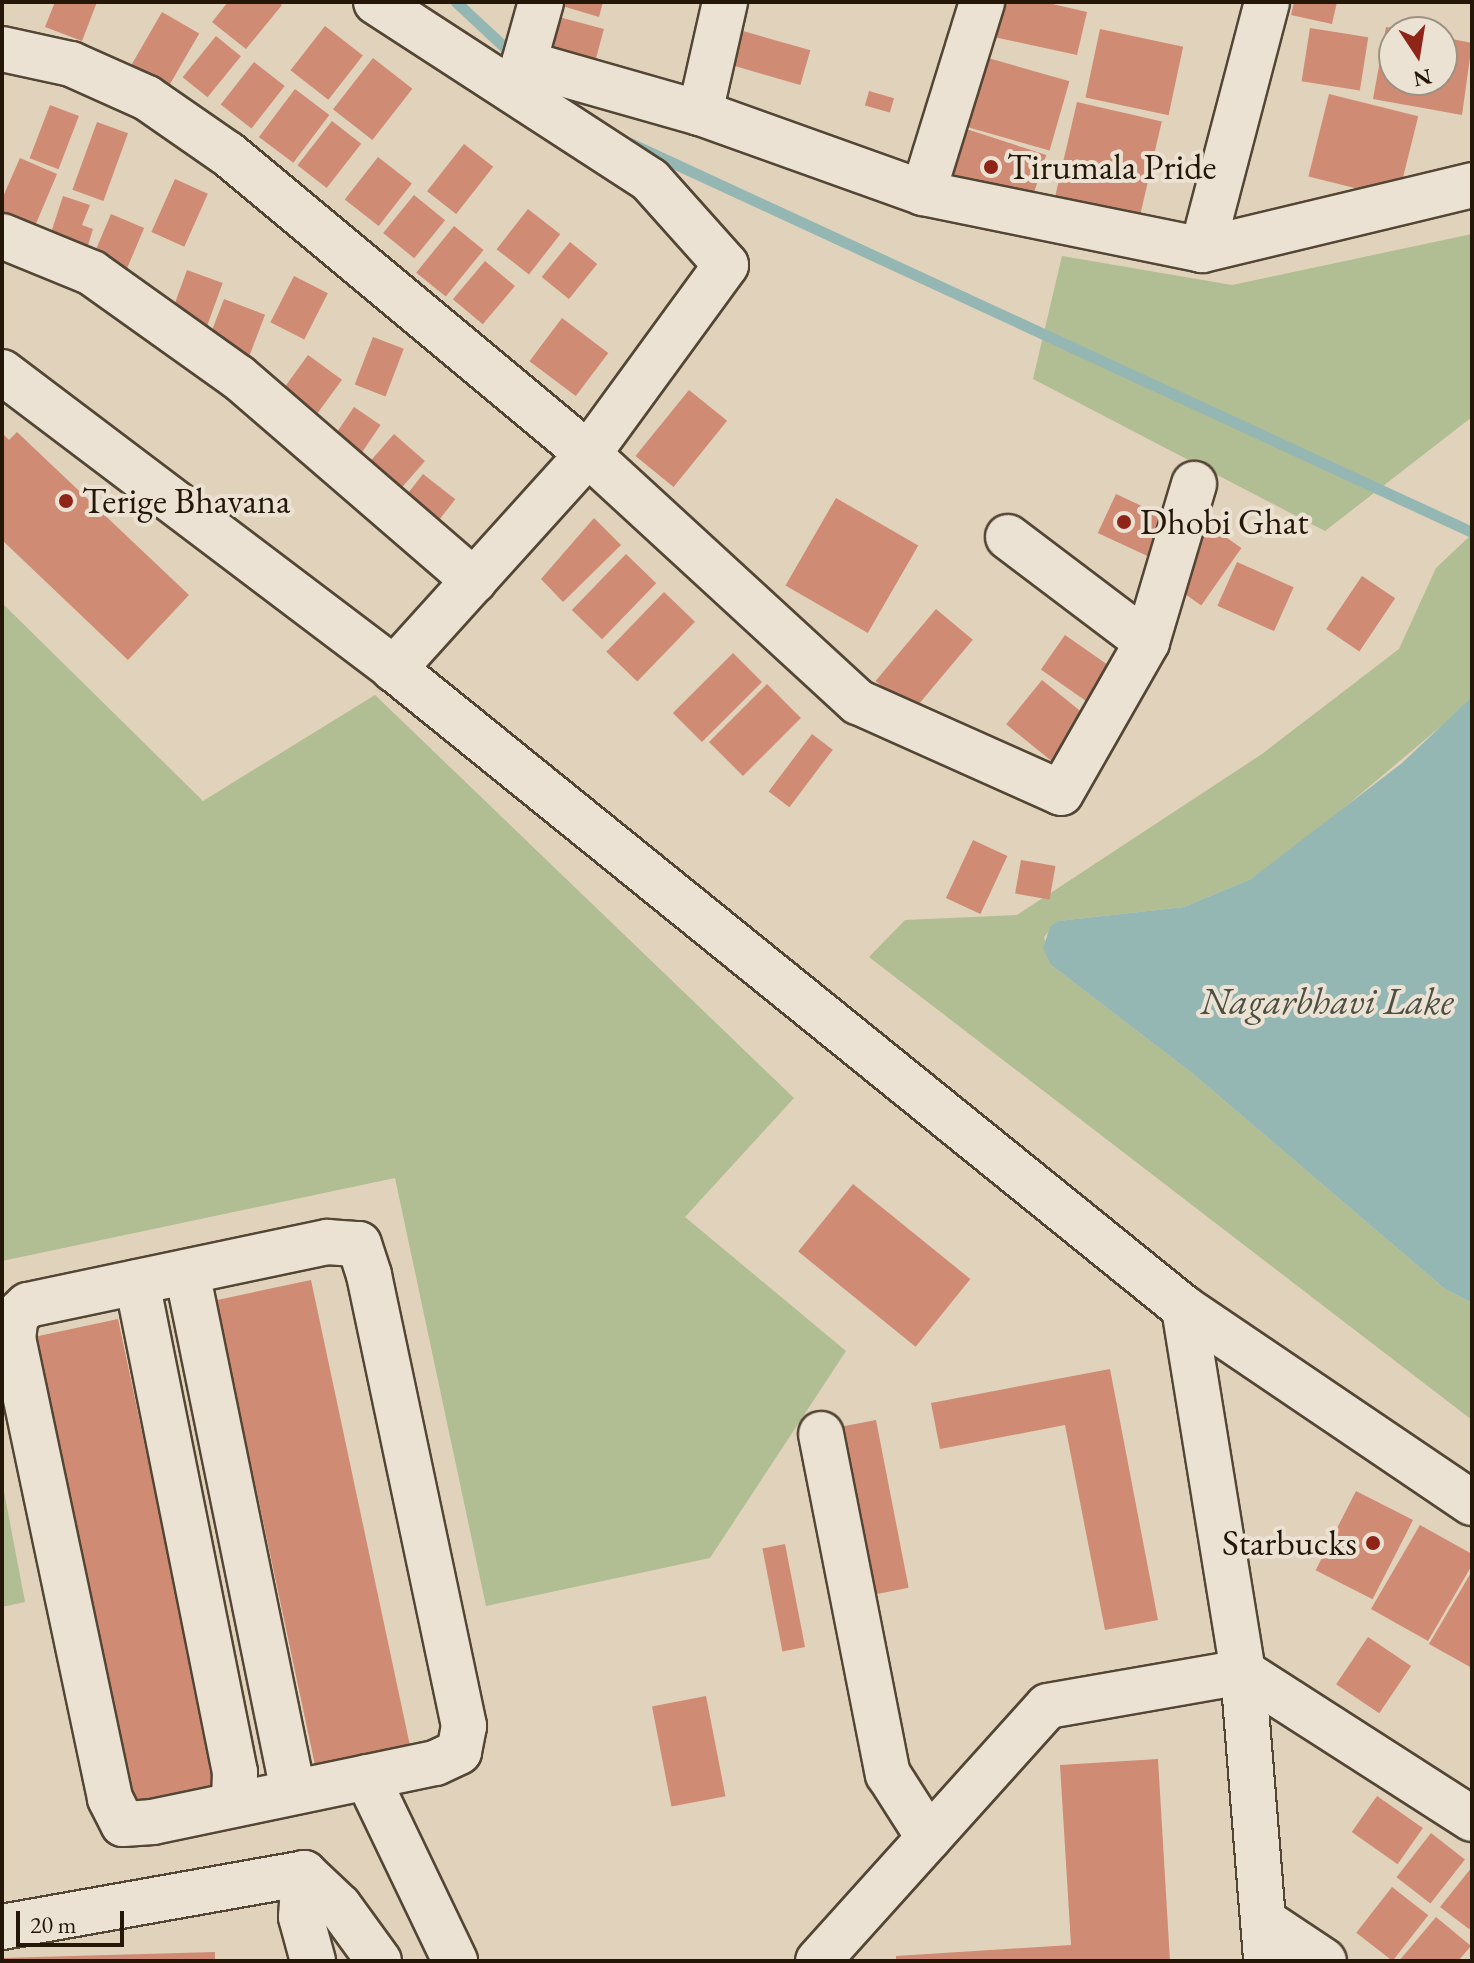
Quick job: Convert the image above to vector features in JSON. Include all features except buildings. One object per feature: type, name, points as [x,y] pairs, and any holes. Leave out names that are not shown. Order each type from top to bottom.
[{"type":"street","points":[[376,2],[650,180],[726,265],[588,454],[394,669]]},
{"type":"street","points":[[541,2],[524,63],[700,113],[923,193],[1202,250],[1469,176]]},
{"type":"street","points":[[700,113],[725,2]]},
{"type":"street","points":[[923,193],[982,2]]},
{"type":"street","points":[[1202,250],[1267,2]]},
{"type":"street","points":[[2,49],[71,64],[147,98],[228,154],[588,454],[858,702],[1061,793],[1140,656],[1194,484]]},
{"type":"street","points":[[2,236],[92,273],[238,377],[474,581]]},
{"type":"street","points":[[2,372],[394,669],[1184,1308],[1472,1503]]},
{"type":"street","points":[[1008,537],[1140,656]]},
{"type":"street","points":[[327,1242],[359,1244],[464,1726],[459,1752],[435,1763],[153,1822],[123,1824],[110,1798],[13,1339],[16,1316],[28,1305],[187,1272],[327,1242]]},
{"type":"street","points":[[187,1272],[293,1791]]},
{"type":"street","points":[[137,1282],[235,1772],[234,1803]]},
{"type":"street","points":[[1184,1308],[1243,1672],[1265,1941],[1324,1961]]},
{"type":"street","points":[[821,1434],[888,1774],[929,1838]]},
{"type":"street","points":[[818,1961],[1048,1706],[1243,1672],[1472,1819]]},
{"type":"street","points":[[367,1777],[455,1961]]},
{"type":"street","points":[[2,1927],[304,1873]]},
{"type":"street","points":[[304,1873],[301,1917],[313,1961]]},
{"type":"street","points":[[304,1873],[339,1906],[379,1961]]},
{"type":"green space","points":[[1472,234],[1472,417],[1325,531],[1033,379],[1062,256],[1232,285]]},
{"type":"green space","points":[[1472,534],[1472,697],[1459,711],[1307,839],[1251,879],[1184,907],[1058,921],[1044,937],[1051,965],[1192,1073],[1445,1289],[1472,1303],[1472,1420],[869,957],[905,920],[1017,915],[1262,754],[1399,649],[1436,568]]},
{"type":"green space","points":[[2,603],[203,801],[375,695],[794,1098],[685,1217],[846,1351],[710,1558],[486,1606],[395,1178],[2,1261]]},
{"type":"green space","points":[[2,1481],[25,1602],[2,1607]]},
{"type":"water","name":"Nagarbhavi Lake","points":[[1472,697],[1472,1303],[1445,1289],[1192,1073],[1051,965],[1043,948],[1050,927],[1058,921],[1184,907],[1251,879],[1402,763]]},
{"type":"waterway","points":[[456,2],[515,57]]},
{"type":"waterway","points":[[630,143],[1472,532]]},
{"type":"place","name":"Tirumala Pride","points":[[991,167]]},
{"type":"place","name":"Terige Bhavana","points":[[66,501]]},
{"type":"place","name":"Dhobi Ghat","points":[[1124,522]]},
{"type":"place","name":"Starbucks","points":[[1373,1543]]}]
